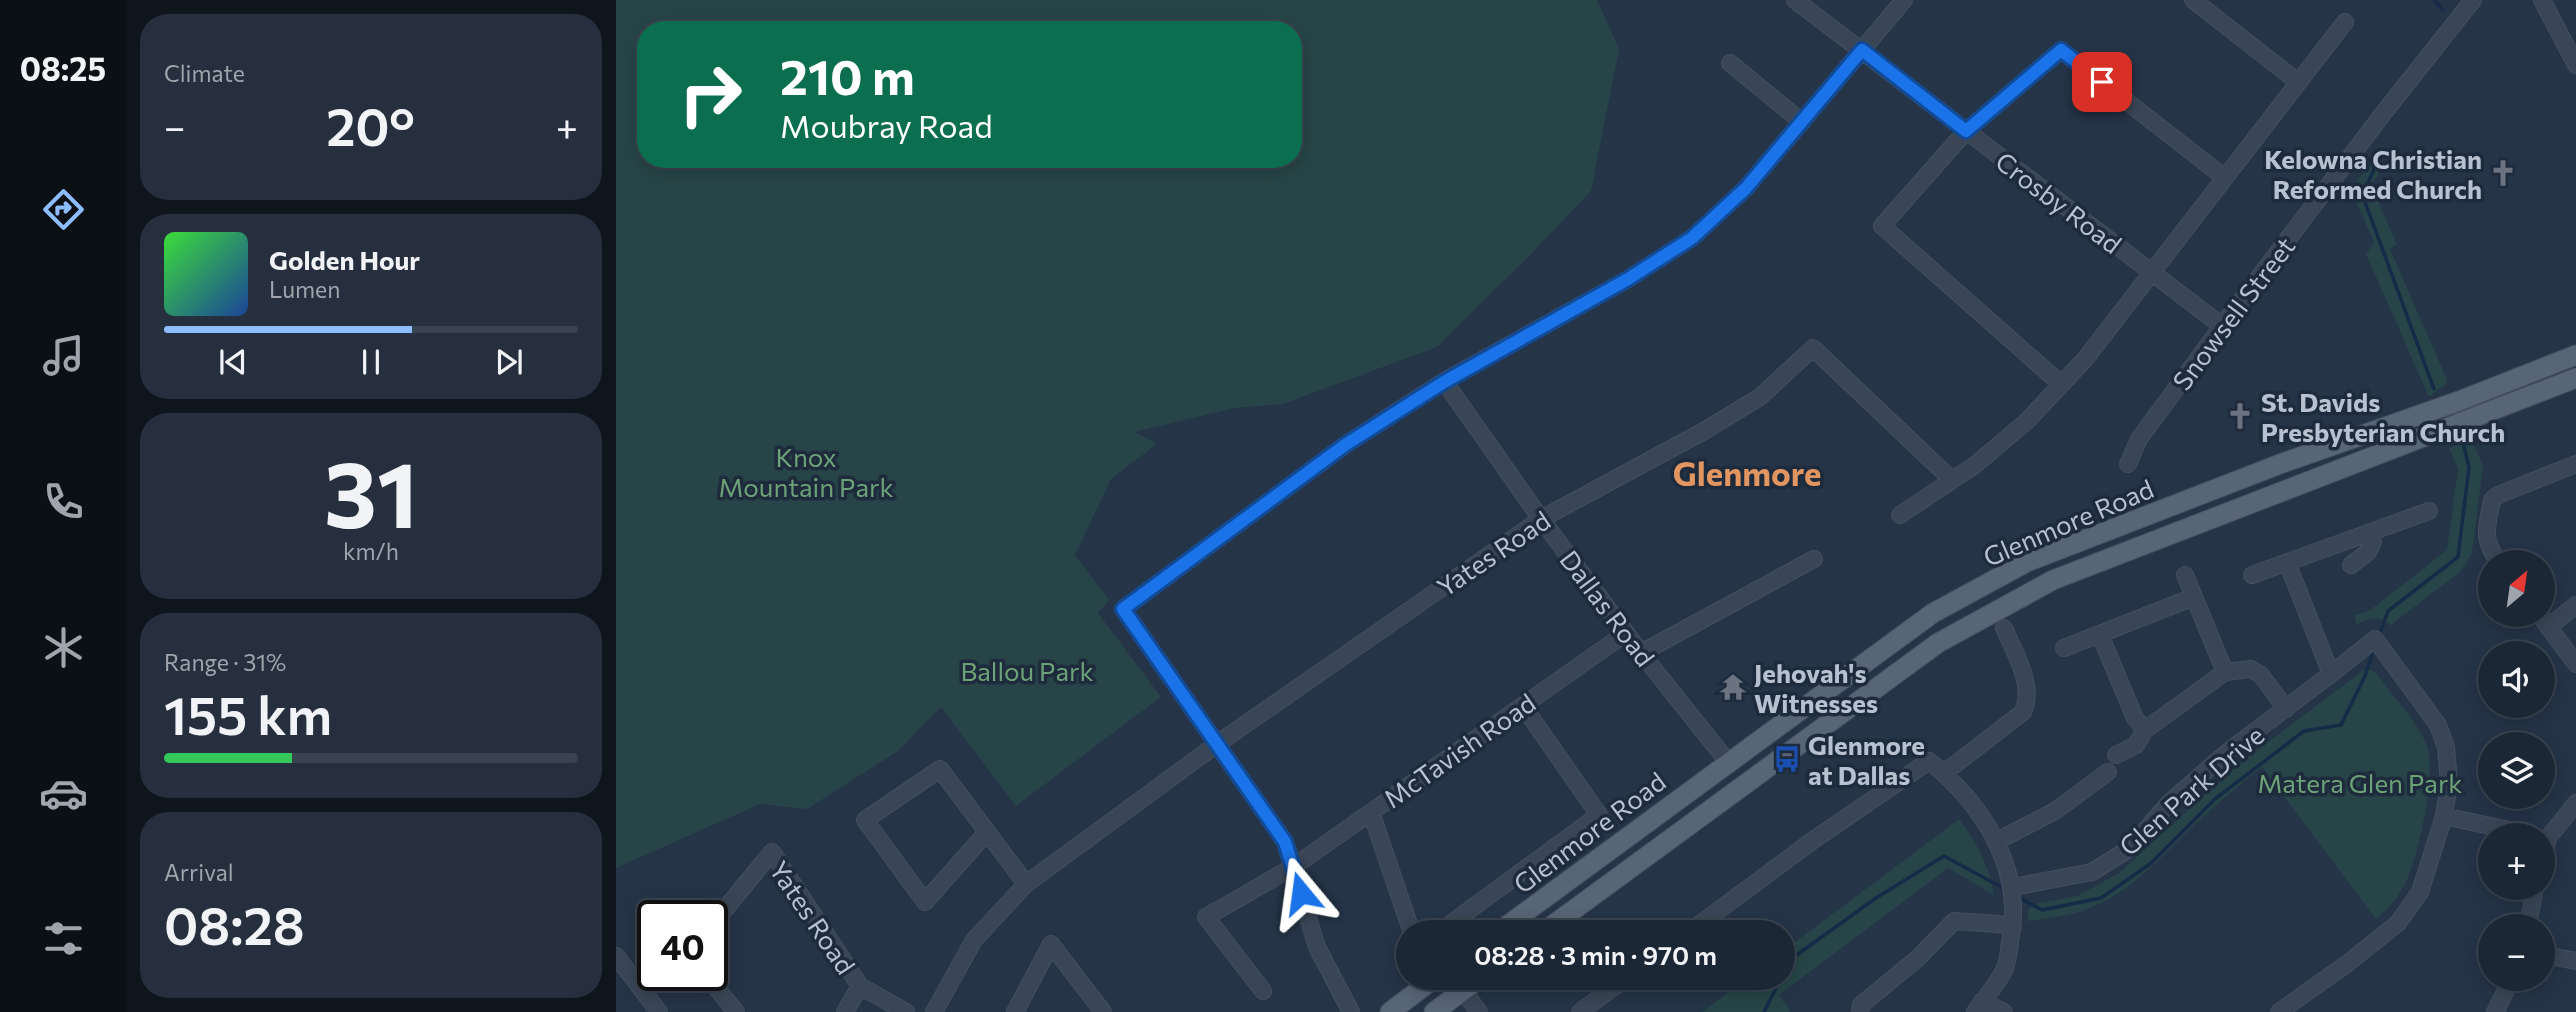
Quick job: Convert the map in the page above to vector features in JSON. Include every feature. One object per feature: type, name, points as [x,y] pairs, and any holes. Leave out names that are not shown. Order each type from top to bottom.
[{"type":"main road","name":"Glenmore Road","points":[[1515,920],[1933,613],[2027,562],[2280,464],[2459,401],[2576,355]]},
{"type":"main road","name":"Glenmore Road","points":[[1560,920],[1938,643],[2041,586],[2576,378]]},
{"type":"main road","points":[[1390,1012],[1419,990]]},
{"type":"main road","points":[[1434,1012],[1463,991]]},
{"type":"street","name":"Crosby Road","points":[[1795,0],[2222,326]]},
{"type":"street","points":[[1351,1012],[1317,947],[1285,842],[1123,609],[1345,445],[1444,382],[1628,279],[1692,238],[1746,188],[1904,0]]},
{"type":"street","points":[[2193,0],[2298,82]]},
{"type":"street","name":"Snowsell Street","points":[[2128,464],[2139,439],[2222,326],[2473,0]]},
{"type":"street","points":[[2542,0],[2576,65]]},
{"type":"street","points":[[1900,514],[1975,466],[2027,421],[2086,358],[2345,22]]},
{"type":"street","points":[[2062,384],[1882,226],[1966,131],[2061,50],[2225,178]]},
{"type":"street","points":[[1730,63],[1802,122]]},
{"type":"street","name":"Yates Road","points":[[934,1012],[974,940],[1026,884],[1217,744],[1541,519],[1760,397],[1813,348],[1952,480]]},
{"type":"street","name":"Dallas Road","points":[[1444,382],[1626,633],[1728,762]]},
{"type":"street","points":[[2490,550],[2486,539],[2492,500],[2498,495],[2576,464]]},
{"type":"street","points":[[2252,575],[2429,510]]},
{"type":"street","points":[[2351,565],[2368,552],[2373,542],[2368,533]]},
{"type":"street","points":[[1641,653],[1814,559]]},
{"type":"street","points":[[2287,562],[2332,674]]},
{"type":"street","points":[[2116,755],[2136,745],[2145,730],[2225,672],[2185,575]]},
{"type":"street","points":[[2064,648],[2194,597]]},
{"type":"street","points":[[2555,615],[2576,606]]},
{"type":"street","points":[[2548,627],[2576,664]]},
{"type":"street","points":[[1944,773],[2023,712],[2028,701],[2027,685],[2004,628]]},
{"type":"street","name":"McTavish Road","points":[[1263,991],[1206,917],[1293,867],[1626,633]]},
{"type":"street","points":[[2100,635],[2136,718],[2145,730]]},
{"type":"street","name":"Glen Park Drive","points":[[2013,887],[2092,872],[2129,849],[2169,803],[2225,754],[2375,639],[2438,725],[2446,747],[2449,783],[2444,816],[2420,891],[2398,923],[2279,1012]]},
{"type":"street","name":"Glen Park Drive","points":[[2225,672],[2250,668],[2262,675],[2286,709]]},
{"type":"street","points":[[1456,920],[1599,816],[1523,706]]},
{"type":"street","points":[[1706,920],[1812,841],[1929,761],[1944,773],[1979,811],[1997,841],[2013,887],[2013,927],[2005,969],[1978,1007],[2004,1012]]},
{"type":"street","points":[[987,832],[925,902],[865,820],[940,769],[1026,884]]},
{"type":"street","points":[[1997,841],[2055,811],[2108,772]]},
{"type":"street","points":[[2555,823],[2576,803]]},
{"type":"street","points":[[1371,812],[1408,920]]},
{"type":"street","points":[[2444,816],[2478,823]]},
{"type":"street","name":"Yates Road","points":[[728,906],[772,852],[860,986],[906,1012]]},
{"type":"street","points":[[1860,1012],[1861,1005],[1918,958],[1954,921],[2013,927]]},
{"type":"street","points":[[1015,1012],[1051,944],[1103,1012]]},
{"type":"street","points":[[616,956],[659,1012]]},
{"type":"street","points":[[2555,957],[2576,961]]},
{"type":"street","name":"Yates Road","points":[[845,1012],[860,986]]},
{"type":"street","points":[[1580,1012],[1610,990]]},
{"type":"street","points":[[719,991],[736,1012]]},
{"type":"street","points":[[1463,991],[1479,1012]]},
{"type":"street","points":[[2495,1012],[2506,991]]},
{"type":"green space","points":[[616,0],[1597,0],[1619,49],[1591,191],[1437,347],[1283,404],[1234,408],[1135,432],[1157,444],[1111,479],[1075,555],[1109,600],[1098,613],[1161,697],[1016,806],[941,707],[898,751],[807,809],[760,804],[616,868]]},
{"type":"green space","points":[[2378,154],[2384,167],[2371,185],[2397,245],[2390,249],[2448,382],[2429,397],[2366,254],[2374,242],[2351,189]]},
{"type":"green space","points":[[2472,440],[2483,466],[2472,553],[2460,572],[2391,625],[2374,619],[2356,625],[2355,615],[2369,611],[2447,550],[2458,469],[2449,448]]},
{"type":"green space","name":"Matera Glen Park","points":[[2369,669],[2375,672],[2418,728],[2427,746],[2430,776],[2425,817],[2409,874],[2398,895],[2376,919],[2262,767],[2217,804],[2123,890],[2079,912],[2028,921],[2028,911],[2034,904],[2077,896],[2119,873],[2234,768],[2362,671]]},
{"type":"green space","points":[[1959,819],[1989,874],[1994,895],[1948,868],[1795,983],[1795,942]]},
{"type":"green space","points":[[1731,990],[1786,990],[1779,995],[1791,1012],[1702,1012]]},
{"type":"waterway","points":[[2434,0],[2443,10]]},
{"type":"waterway","points":[[2368,183],[2381,153]]},
{"type":"waterway","points":[[2361,191],[2434,389]]},
{"type":"waterway","points":[[2379,636],[2388,611],[2458,557],[2469,467],[2464,447]]},
{"type":"waterway","points":[[2018,897],[2042,910],[2101,898],[2150,864],[2215,799],[2304,731],[2341,725],[2365,676],[2375,646]]},
{"type":"waterway","points":[[1795,956],[1876,898],[1944,856],[2005,889]]},
{"type":"waterway","points":[[1764,1012],[1775,990]]},
{"type":"place","name":"Kelowna Christian Reformed Church","points":[[2503,173]]},
{"type":"place","name":"St. Davids Presbyterian Church","points":[[2240,416]]},
{"type":"place","name":"Jehovah's Witnesses","points":[[1733,687]]},
{"type":"place","name":"Glenmore at Dallas","points":[[1787,759]]},
{"type":"district","name":"Glenmore","points":[[1747,472]]},
{"type":"route","points":[[1301,893],[1285,842],[1123,609],[1345,445],[1444,382],[1628,279],[1692,238],[1746,188],[1862,50],[1966,131],[2061,50],[2102,82]]},
{"type":"park label","name":"Knox Mountain Park","points":[[806,471]]},
{"type":"park label","name":"Ballou Park","points":[[1027,670]]}]
